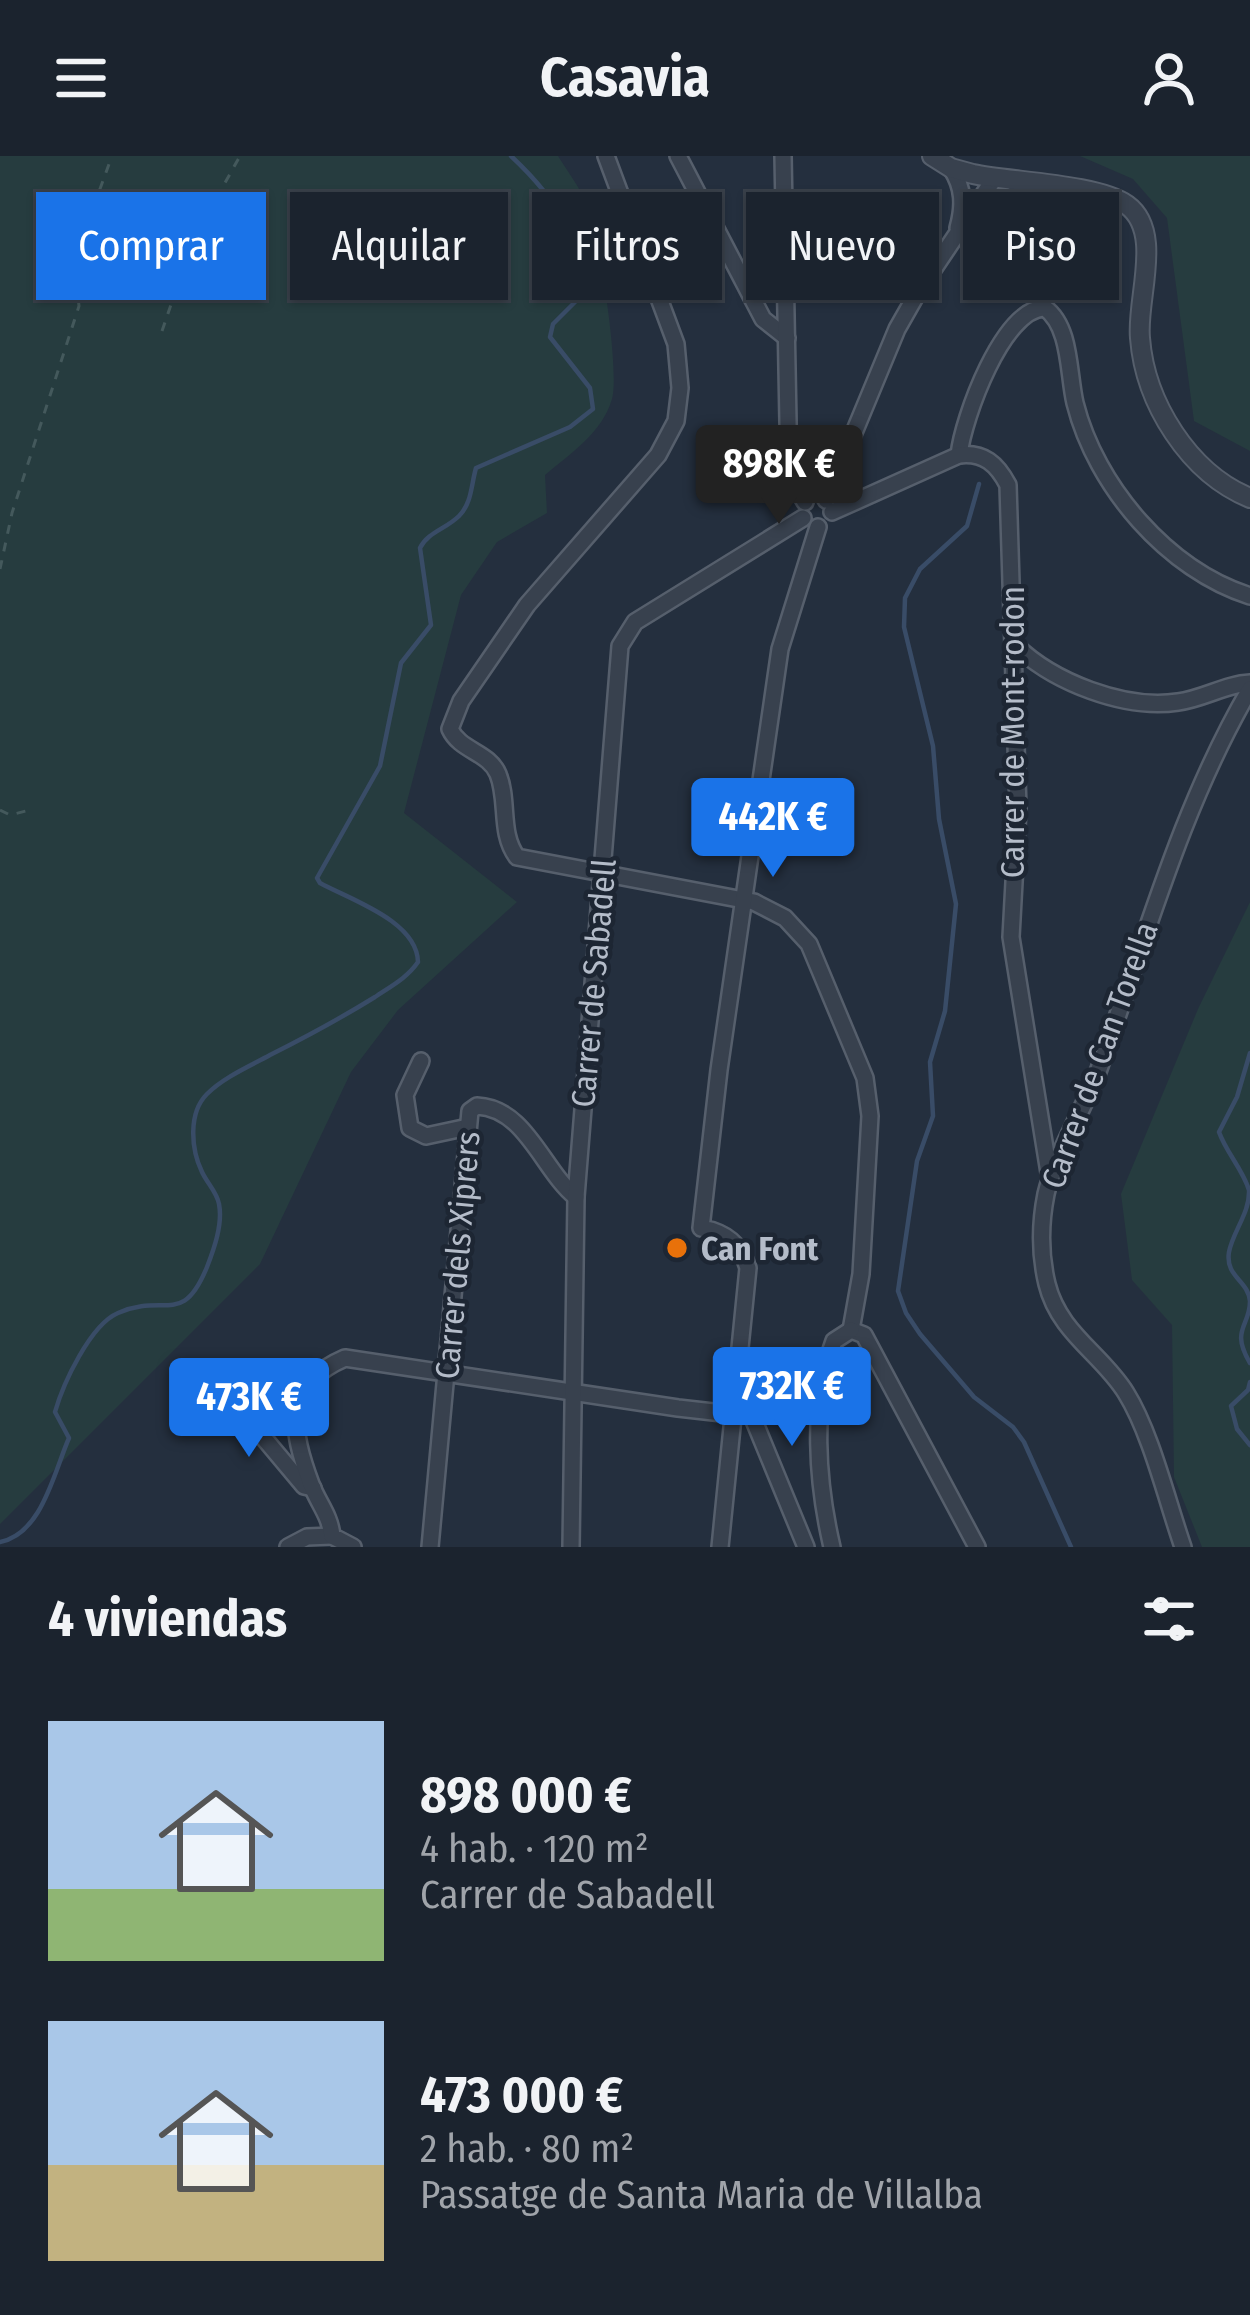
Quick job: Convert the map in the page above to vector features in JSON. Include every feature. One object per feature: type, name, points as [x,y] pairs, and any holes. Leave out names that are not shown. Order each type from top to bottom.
[{"type":"street","points":[[606,156],[676,344],[680,388],[676,421],[658,455],[527,605],[461,701],[450,729],[455,740],[495,767],[507,838],[517,857],[745,899],[785,918],[809,944],[865,1078],[870,1116],[860,1291],[851,1330],[834,1341],[824,1377],[820,1457],[832,1547]]},
{"type":"street","points":[[678,156],[764,319],[787,338]]},
{"type":"street","points":[[783,156],[789,475],[809,515],[826,524],[897,329],[994,178]]},
{"type":"street","points":[[932,156],[951,168],[994,178],[1105,195],[1122,201],[1137,215],[1146,244],[1139,334],[1151,387],[1198,465],[1250,498]]},
{"type":"street","points":[[951,168],[962,200],[955,237]]},
{"type":"street","points":[[955,237],[985,210],[1030,184]]},
{"type":"street","points":[[829,506],[959,454],[1001,342],[1029,312],[1046,308],[1061,329],[1081,423],[1126,503],[1179,558],[1221,586],[1250,596]]},
{"type":"street","name":"Carrer de Mont-rodon","points":[[959,454],[991,461],[1011,495],[1018,809],[1011,937],[1050,1179]]},
{"type":"street","points":[[720,1547],[730,1414],[748,1284],[745,1258],[725,1234],[701,1228],[780,649],[814,496],[829,506]]},
{"type":"street","name":"Carrer de Sabadell","points":[[571,1547],[576,1198],[622,638],[651,611],[809,515]]},
{"type":"street","points":[[1015,645],[1045,668],[1076,683],[1140,701],[1175,703],[1250,686]]},
{"type":"street","name":"Carrer de Can Torella","points":[[1183,1547],[1132,1403],[1116,1379],[1073,1335],[1048,1290],[1042,1217],[1050,1179],[1086,1105],[1167,870],[1209,768],[1250,686]]},
{"type":"street","points":[[421,1061],[405,1095],[410,1128],[426,1136],[468,1127]]},
{"type":"street","name":"Carrer dels Xiprers","points":[[430,1547],[470,1111],[477,1106],[500,1111],[526,1135],[576,1198]]},
{"type":"street","points":[[851,1330],[864,1335],[977,1547]]},
{"type":"street","points":[[332,1536],[295,1422],[304,1388],[321,1371],[352,1357],[730,1414],[750,1412]]},
{"type":"street","points":[[741,1360],[750,1412],[806,1547]]},
{"type":"street","points":[[217,1382],[304,1486],[313,1488]]},
{"type":"street","points":[[288,1547],[307,1537],[332,1536],[353,1547]]},
{"type":"path","points":[[0,569],[12,513],[79,306],[74,260],[112,156]]},
{"type":"path","points":[[162,331],[193,239],[240,156]]},
{"type":"path","points":[[0,810],[21,815],[34,809]]},
{"type":"green space","points":[[0,156],[558,156],[580,192],[532,192],[532,300],[607,300],[612,399],[584,442],[545,475],[547,513],[497,542],[461,595],[404,813],[517,902],[398,1010],[351,1072],[260,1264],[0,1524]]},
{"type":"green space","points":[[1080,156],[1250,156],[1250,451],[1194,421],[1167,218],[1133,179]]},
{"type":"green space","points":[[1250,902],[1250,1547],[1202,1547],[1174,1477],[1172,1325],[1132,1280],[1121,1194],[1198,1009]]},
{"type":"waterway","points":[[0,1542],[26,1527],[45,1500],[69,1438],[55,1412],[71,1372],[97,1330],[134,1307],[180,1303],[198,1286],[207,1267],[220,1212],[195,1153],[194,1121],[201,1102],[229,1077],[375,997],[418,962],[415,948],[395,923],[317,878],[380,766],[401,663],[431,625],[420,548],[463,511],[476,468],[570,427],[593,409],[590,388],[550,337],[553,324],[575,302],[571,239],[553,204],[511,156]]},
{"type":"waterway","points":[[979,484],[967,526],[920,569],[905,598],[904,627],[933,746],[939,819],[956,904],[945,1011],[930,1062],[933,1116],[917,1161],[898,1291],[920,1334],[974,1397],[1013,1427],[1024,1442],[1071,1547]]},
{"type":"waterway","points":[[1250,1053],[1237,1097],[1219,1132],[1249,1190],[1229,1260],[1250,1301],[1241,1335],[1250,1363]]},
{"type":"waterway","points":[[1250,1382],[1231,1406],[1237,1429],[1250,1445]]},
{"type":"place","name":"Can Font","points":[[677,1248]]}]
